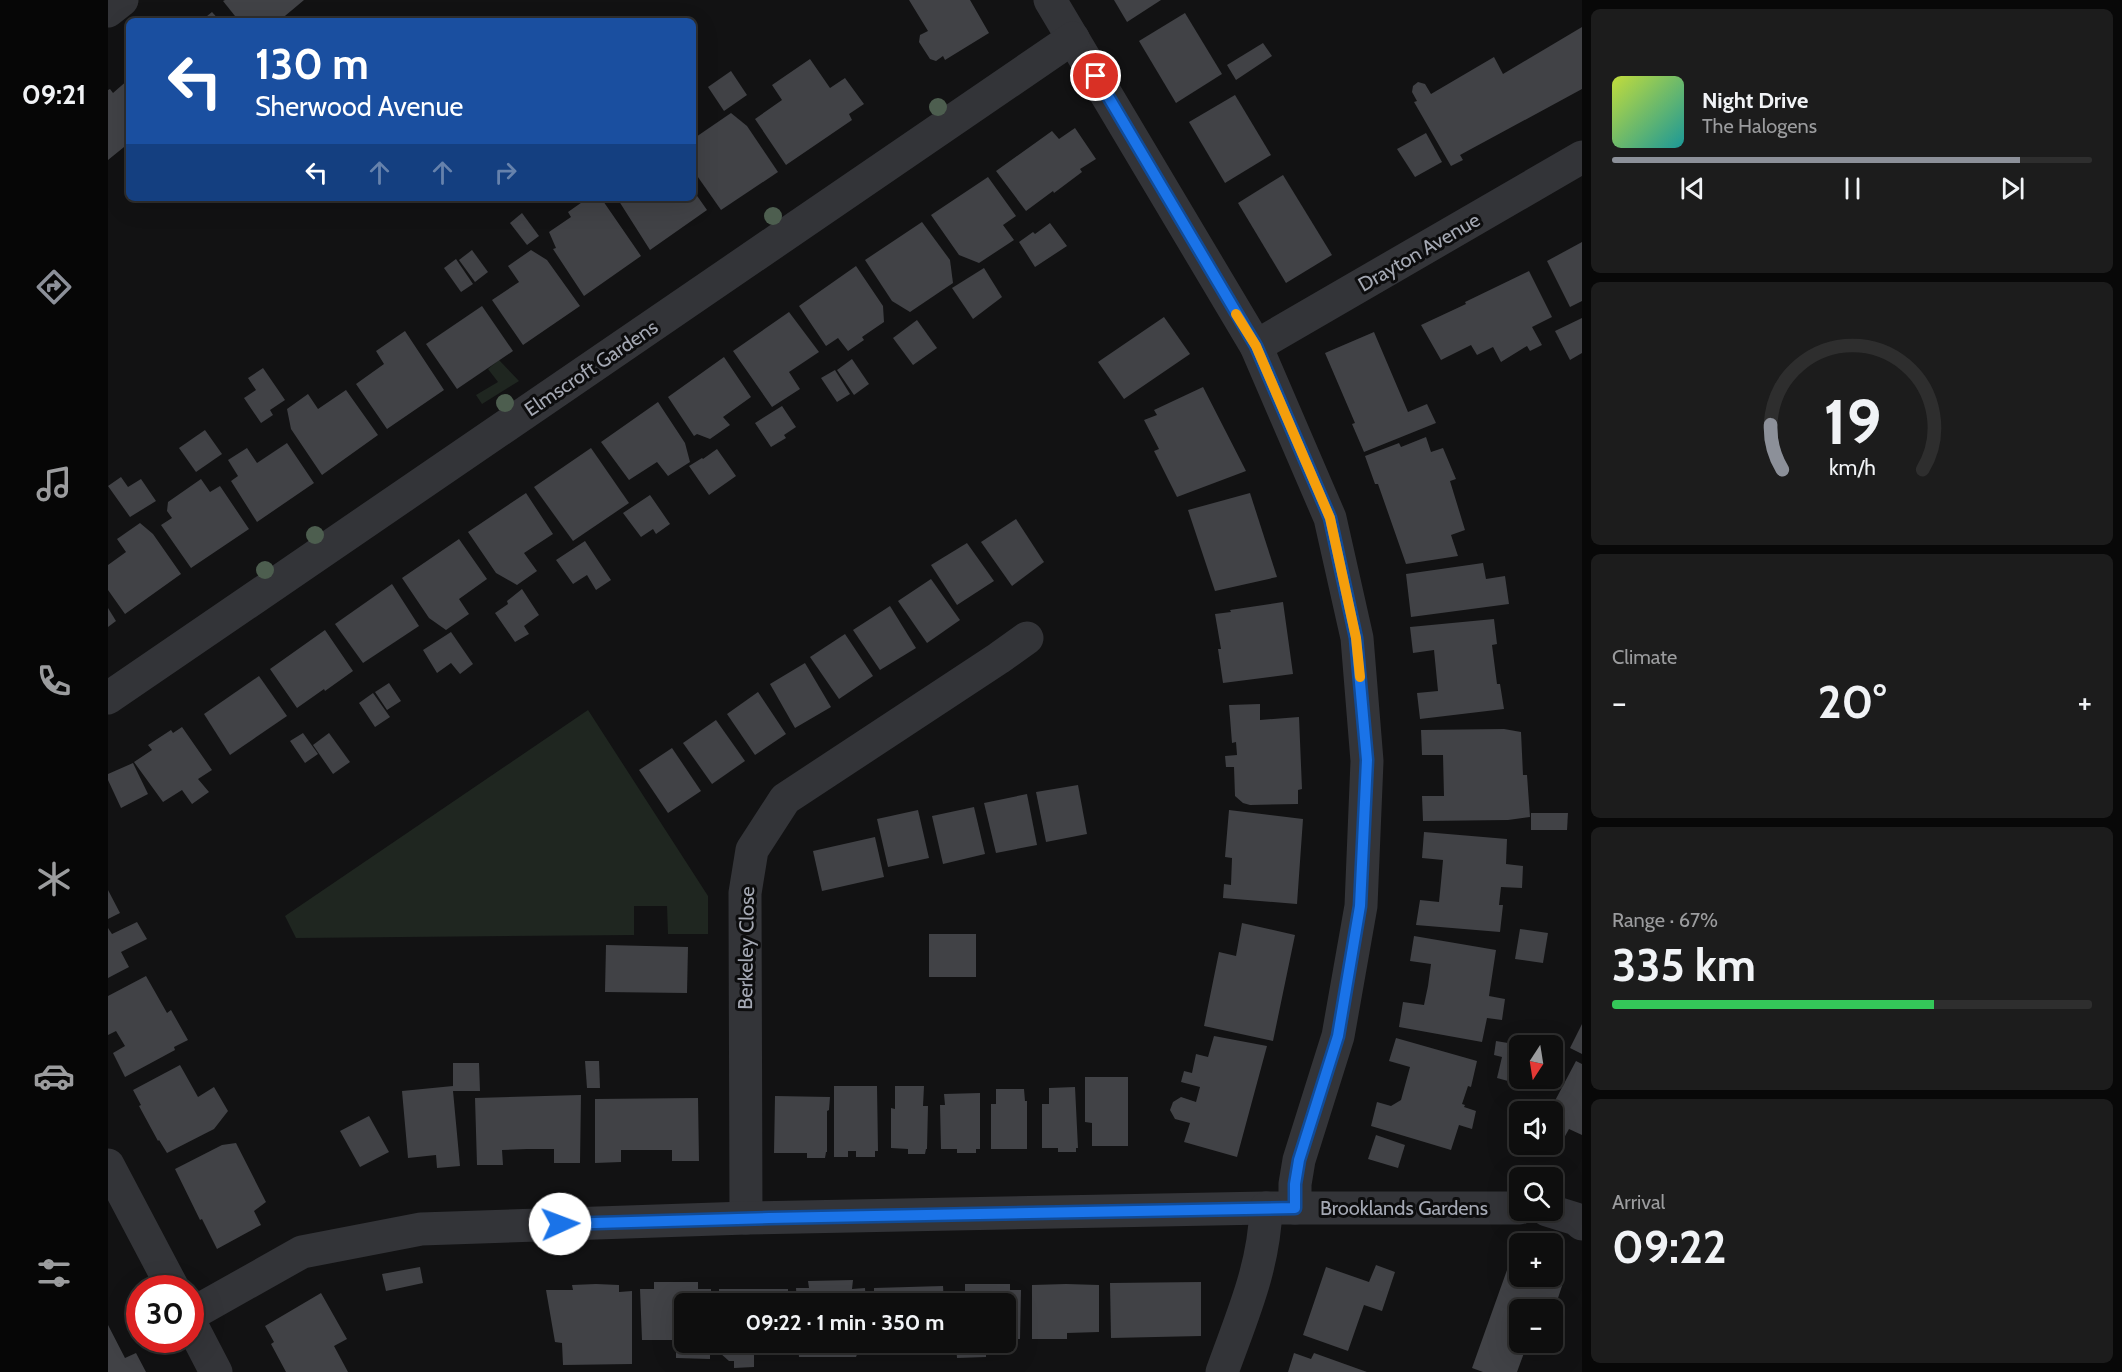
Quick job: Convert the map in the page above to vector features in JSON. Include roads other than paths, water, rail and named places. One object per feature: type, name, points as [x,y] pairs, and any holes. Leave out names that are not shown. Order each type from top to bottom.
[{"type":"street","points":[[108,11],[122,0]]},
{"type":"street","points":[[1050,0],[1256,346],[1330,518],[1356,638],[1367,760],[1359,915],[1338,1036],[1299,1160],[1295,1184],[1265,1237],[1259,1270],[1222,1372]]},
{"type":"street","name":"Elmscroft Gardens","points":[[108,698],[1073,38]]},
{"type":"street","name":"Drayton Avenue","points":[[1256,346],[1582,157]]},
{"type":"street","name":"Berkeley Close","points":[[746,1218],[745,893],[752,850],[785,799],[1027,638]]},
{"type":"street","points":[[108,1165],[166,1275]]},
{"type":"street","name":"Brooklands Gardens","points":[[204,1307],[302,1252],[422,1229],[746,1218],[1281,1208],[1509,1208]]},
{"type":"street","points":[[1563,1215],[1576,1219],[1582,1224]]},
{"type":"street","points":[[204,1349],[216,1372]]}]
